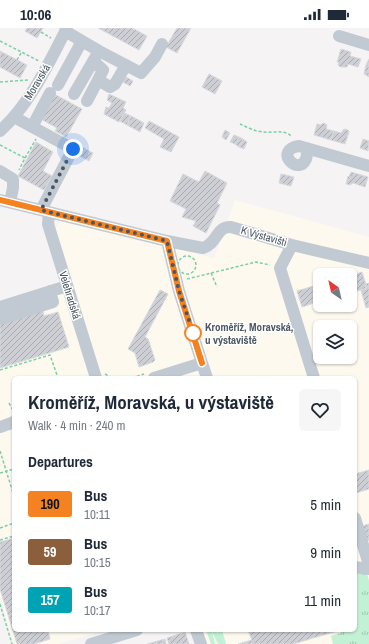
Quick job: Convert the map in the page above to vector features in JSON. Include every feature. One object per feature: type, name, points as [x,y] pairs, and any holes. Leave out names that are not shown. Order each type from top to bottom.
[{"type":"street","points":[[66,30],[82,41],[96,56],[103,70],[87,101]]},
{"type":"street","name":"Moravská","points":[[0,131],[14,117],[31,93],[66,30]]},
{"type":"street","points":[[339,36],[369,45]]},
{"type":"street","points":[[36,129],[54,89],[82,41]]},
{"type":"street","points":[[96,56],[126,65],[141,73],[155,57],[162,44]]},
{"type":"street","points":[[74,94],[96,56]]},
{"type":"street","points":[[98,80],[110,87],[115,84],[126,65]]},
{"type":"street","points":[[14,117],[73,149],[45,211]]},
{"type":"street","points":[[308,149],[369,166]]},
{"type":"street","points":[[0,171],[13,179],[13,188],[5,201],[167,241],[179,291],[193,317],[202,363],[206,376]]},
{"type":"street","name":"Velehradská","points":[[45,211],[95,376]]},
{"type":"street","name":"K Výstavišti","points":[[167,241],[203,248],[213,243],[220,231],[226,227],[231,227],[292,245],[369,263]]},
{"type":"street","points":[[292,245],[280,268],[313,376]]},
{"type":"street","points":[[0,307],[67,286]]},
{"type":"street","points":[[0,319],[54,302],[50,291]]},
{"type":"street","points":[[150,376],[202,363]]},
{"type":"street","points":[[0,427],[12,423]]},
{"type":"street","points":[[357,525],[369,565]]},
{"type":"street","points":[[357,567],[369,569]]},
{"type":"street","points":[[91,644],[131,632]]},
{"type":"street","points":[[197,632],[201,644]]},
{"type":"path","points":[[41,32],[53,39]]},
{"type":"path","points":[[0,42],[47,66]]},
{"type":"path","points":[[17,60],[21,52]]},
{"type":"path","points":[[0,82],[30,80]]},
{"type":"path","points":[[240,124],[264,132],[280,132],[289,134],[293,138]]},
{"type":"path","points":[[13,179],[25,158],[36,129]]},
{"type":"path","points":[[0,145],[25,158]]},
{"type":"path","points":[[189,256],[194,259],[196,264],[193,272],[186,274],[180,270],[179,261],[183,257],[189,256]]},
{"type":"path","points":[[179,291],[185,290],[184,284],[187,279],[256,262],[280,268]]},
{"type":"path","points":[[211,273],[217,288]]},
{"type":"path","points":[[0,370],[50,354],[57,376]]},
{"type":"path","points":[[9,403],[12,408]]},
{"type":"path","points":[[0,451],[12,490]]},
{"type":"path","points":[[0,473],[12,470]]},
{"type":"path","points":[[0,528],[12,525]]},
{"type":"path","points":[[0,540],[12,537]]},
{"type":"path","points":[[0,604],[12,644]]},
{"type":"shaded area","points":[[235,200],[369,237],[369,644],[205,644],[201,632],[357,632],[357,376],[12,376],[12,632],[99,632],[58,644],[14,644],[0,600],[0,311],[73,288],[55,230],[56,226],[62,221],[214,258]]},
{"type":"green space","points":[[357,572],[367,573],[369,581],[369,644],[333,644],[331,636],[341,633],[357,632]]},
{"type":"green space","points":[[207,632],[212,632],[215,644],[211,644]]},
{"type":"green space","points":[[212,632],[217,632],[218,634],[218,632],[223,632],[226,644],[218,644]]},
{"type":"building","points":[[27,28],[43,28],[37,38],[25,31]]},
{"type":"building","points":[[98,28],[132,28],[147,36],[139,50]]},
{"type":"building","points":[[177,28],[191,28],[177,53],[166,47]]},
{"type":"building","points":[[341,49],[351,52],[350,56],[361,59],[358,67],[348,64],[347,67],[340,67],[338,65],[339,62],[337,62]]},
{"type":"building","points":[[0,51],[27,65],[20,78],[0,67]]},
{"type":"building","points":[[369,59],[369,77],[364,74]]},
{"type":"building","points":[[209,74],[222,81],[215,94],[202,87]]},
{"type":"building","points":[[126,77],[133,81],[130,86],[123,82]]},
{"type":"building","points":[[54,94],[82,109],[66,137],[55,131],[57,128],[41,119]]},
{"type":"building","points":[[109,94],[126,102],[123,108],[126,110],[119,122],[104,114],[106,107],[109,108],[112,103],[107,100]]},
{"type":"building","points":[[124,113],[131,116],[127,125],[120,121]]},
{"type":"building","points":[[131,116],[144,123],[140,132],[127,125]]},
{"type":"building","points":[[149,121],[179,137],[171,152],[160,147],[164,139],[145,128]]},
{"type":"building","points":[[323,123],[327,126],[326,129],[334,131],[331,140],[314,135],[317,124],[321,125]]},
{"type":"building","points":[[344,129],[348,130],[349,132],[345,144],[331,140],[334,131],[341,133]]},
{"type":"building","points":[[225,130],[230,133],[226,140],[222,137]]},
{"type":"building","points":[[234,135],[239,137],[235,144],[230,142]]},
{"type":"building","points":[[239,137],[243,139],[239,147],[235,144]]},
{"type":"building","points":[[243,139],[247,142],[244,149],[239,147]]},
{"type":"building","points":[[363,139],[369,141],[368,151],[360,148]]},
{"type":"building","points":[[36,142],[53,152],[43,171],[52,176],[44,190],[18,176]]},
{"type":"building","points":[[80,146],[93,153],[89,161],[76,154]]},
{"type":"building","points":[[205,171],[227,183],[217,203],[220,205],[206,233],[193,226],[196,221],[182,217],[186,209],[170,201],[183,174],[199,182]]},
{"type":"building","points":[[351,172],[368,177],[365,187],[353,183],[350,185],[346,184],[348,176],[349,177]]},
{"type":"building","points":[[281,174],[294,177],[291,186],[279,183]]},
{"type":"building","points":[[362,272],[367,288],[357,291],[357,274]]},
{"type":"building","points":[[369,283],[369,307],[366,308],[361,290],[366,289],[365,284]]},
{"type":"building","points":[[313,286],[313,303],[302,307],[297,291]]},
{"type":"building","points":[[160,290],[168,294],[145,337],[148,339],[155,360],[139,367],[135,353],[128,349]]},
{"type":"building","points":[[42,307],[44,316],[58,312],[69,347],[0,368],[0,320]]},
{"type":"building","points":[[369,470],[369,489],[357,493],[357,473]]},
{"type":"building","points":[[369,524],[369,540],[367,541],[362,526]]},
{"type":"building","points":[[12,539],[12,628],[0,589],[0,542]]},
{"type":"building","points":[[13,632],[48,632],[50,639],[34,644],[17,644]]},
{"type":"building","points":[[185,632],[189,644],[169,644],[167,638]]},
{"type":"building","points":[[249,632],[334,632],[293,644],[238,644],[252,640]]},
{"type":"building","points":[[165,639],[166,644],[147,644]]},
{"type":"bus line","name":"190","points":[[0,200],[167,241],[179,291],[202,363]]},
{"type":"place","name":"Kroměříž, Moravská, u výstaviště","points":[[193,333]]},
{"type":"route","points":[[73,149],[41,210],[167,241],[179,291],[194,335],[193,333]]}]
